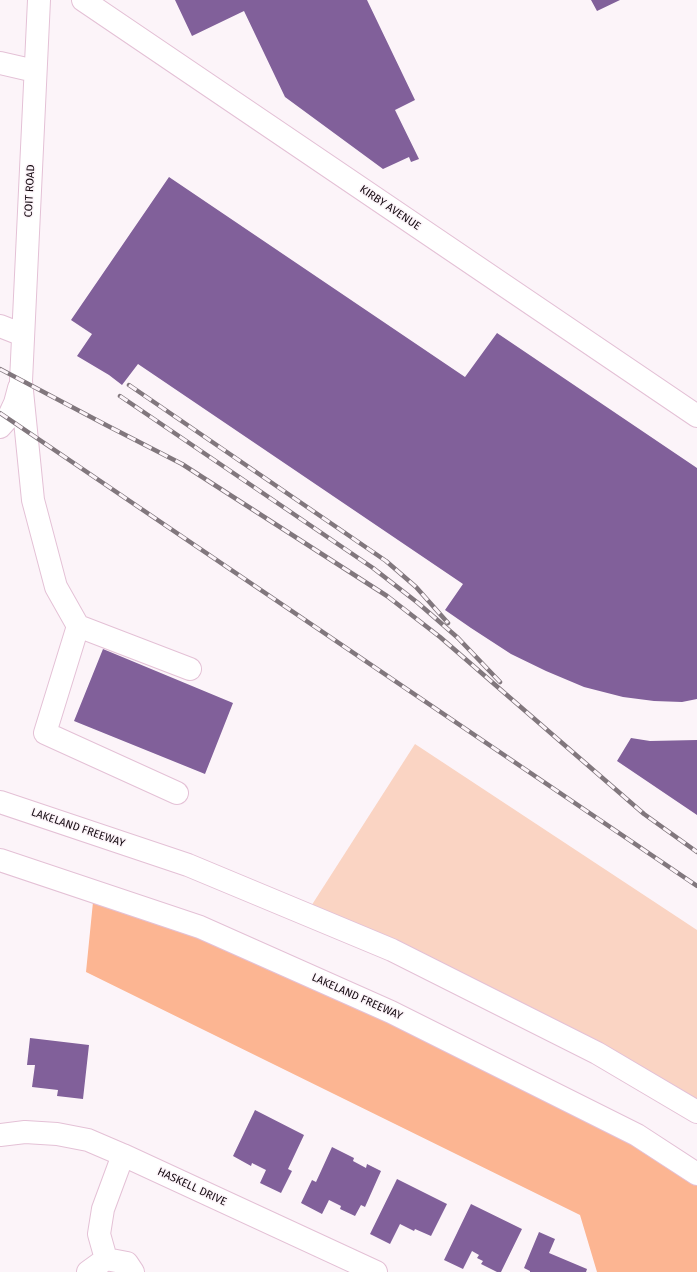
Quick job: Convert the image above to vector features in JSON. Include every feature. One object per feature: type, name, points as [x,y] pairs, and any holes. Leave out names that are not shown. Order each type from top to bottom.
[{"type":"main road","name":"COIT ROAD","points":[[21,381],[39,0]]},
{"type":"main road","name":"KIRBY AVENUE","points":[[83,0],[697,416]]},
{"type":"main road","points":[[0,63],[35,71]]},
{"type":"main road","points":[[0,326],[23,335]]},
{"type":"main road","points":[[0,427],[8,418],[15,403],[21,381]]},
{"type":"main road","points":[[21,381],[33,500],[56,588],[78,626],[190,669]]},
{"type":"main road","points":[[78,626],[45,733],[177,793]]},
{"type":"main road","name":"LAKELAND FREEWAY","points":[[0,802],[188,865],[392,950],[597,1053],[697,1112]]},
{"type":"main road","name":"LAKELAND FREEWAY","points":[[0,860],[200,927],[391,1012],[637,1135],[697,1174]]},
{"type":"main road","name":"HASKELL DRIVE","points":[[0,1135],[26,1132],[57,1134],[88,1140],[376,1272]]},
{"type":"main road","points":[[106,1259],[98,1234],[104,1209],[123,1155]]},
{"type":"main road","points":[[88,1272],[106,1259],[127,1263],[133,1272]]},
{"type":"shaded area","points":[[415,744],[697,930],[697,1112],[306,914]]},
{"type":"shaded area","points":[[94,892],[200,927],[697,1174],[697,1272],[597,1272],[580,1215],[86,972]]},
{"type":"building","points":[[175,0],[367,0],[415,100],[395,110],[419,159],[411,162],[409,157],[383,169],[285,97],[244,11],[192,36]]},
{"type":"building","points":[[591,0],[620,0],[597,11]]},
{"type":"building","points":[[169,177],[465,377],[497,333],[697,468],[697,699],[682,702],[654,701],[623,697],[584,687],[511,654],[445,610],[463,584],[138,364],[122,385],[109,375],[77,356],[92,334],[71,320]]},
{"type":"building","points":[[103,649],[233,703],[205,774],[74,721]]},
{"type":"building","points":[[631,738],[650,741],[697,740],[697,815],[617,761]]},
{"type":"building","points":[[30,1038],[89,1045],[83,1099],[57,1096],[58,1090],[32,1087],[35,1065],[27,1065]]},
{"type":"building","points":[[255,1110],[304,1135],[288,1169],[292,1171],[281,1193],[260,1183],[266,1170],[252,1163],[251,1166],[233,1156]]},
{"type":"building","points":[[332,1147],[354,1158],[353,1161],[366,1168],[367,1164],[381,1171],[365,1207],[361,1205],[355,1216],[340,1209],[341,1206],[329,1200],[322,1214],[301,1203],[312,1180],[316,1182]]},
{"type":"building","points":[[397,1179],[447,1204],[431,1236],[415,1229],[414,1231],[400,1224],[390,1244],[370,1234]]},
{"type":"building","points":[[471,1204],[522,1229],[501,1272],[497,1272],[481,1264],[483,1261],[477,1258],[479,1255],[472,1251],[463,1269],[444,1260]]},
{"type":"building","points":[[539,1232],[555,1239],[549,1253],[587,1269],[586,1272],[530,1272],[524,1268]]},
{"type":"railway","points":[[0,369],[182,464],[387,596],[440,637],[644,814],[697,852]]},
{"type":"railway","points":[[129,385],[386,561],[416,587],[448,623]]},
{"type":"railway","points":[[120,396],[373,568],[418,603],[458,638],[500,682]]},
{"type":"railway","points":[[0,413],[697,886]]}]
